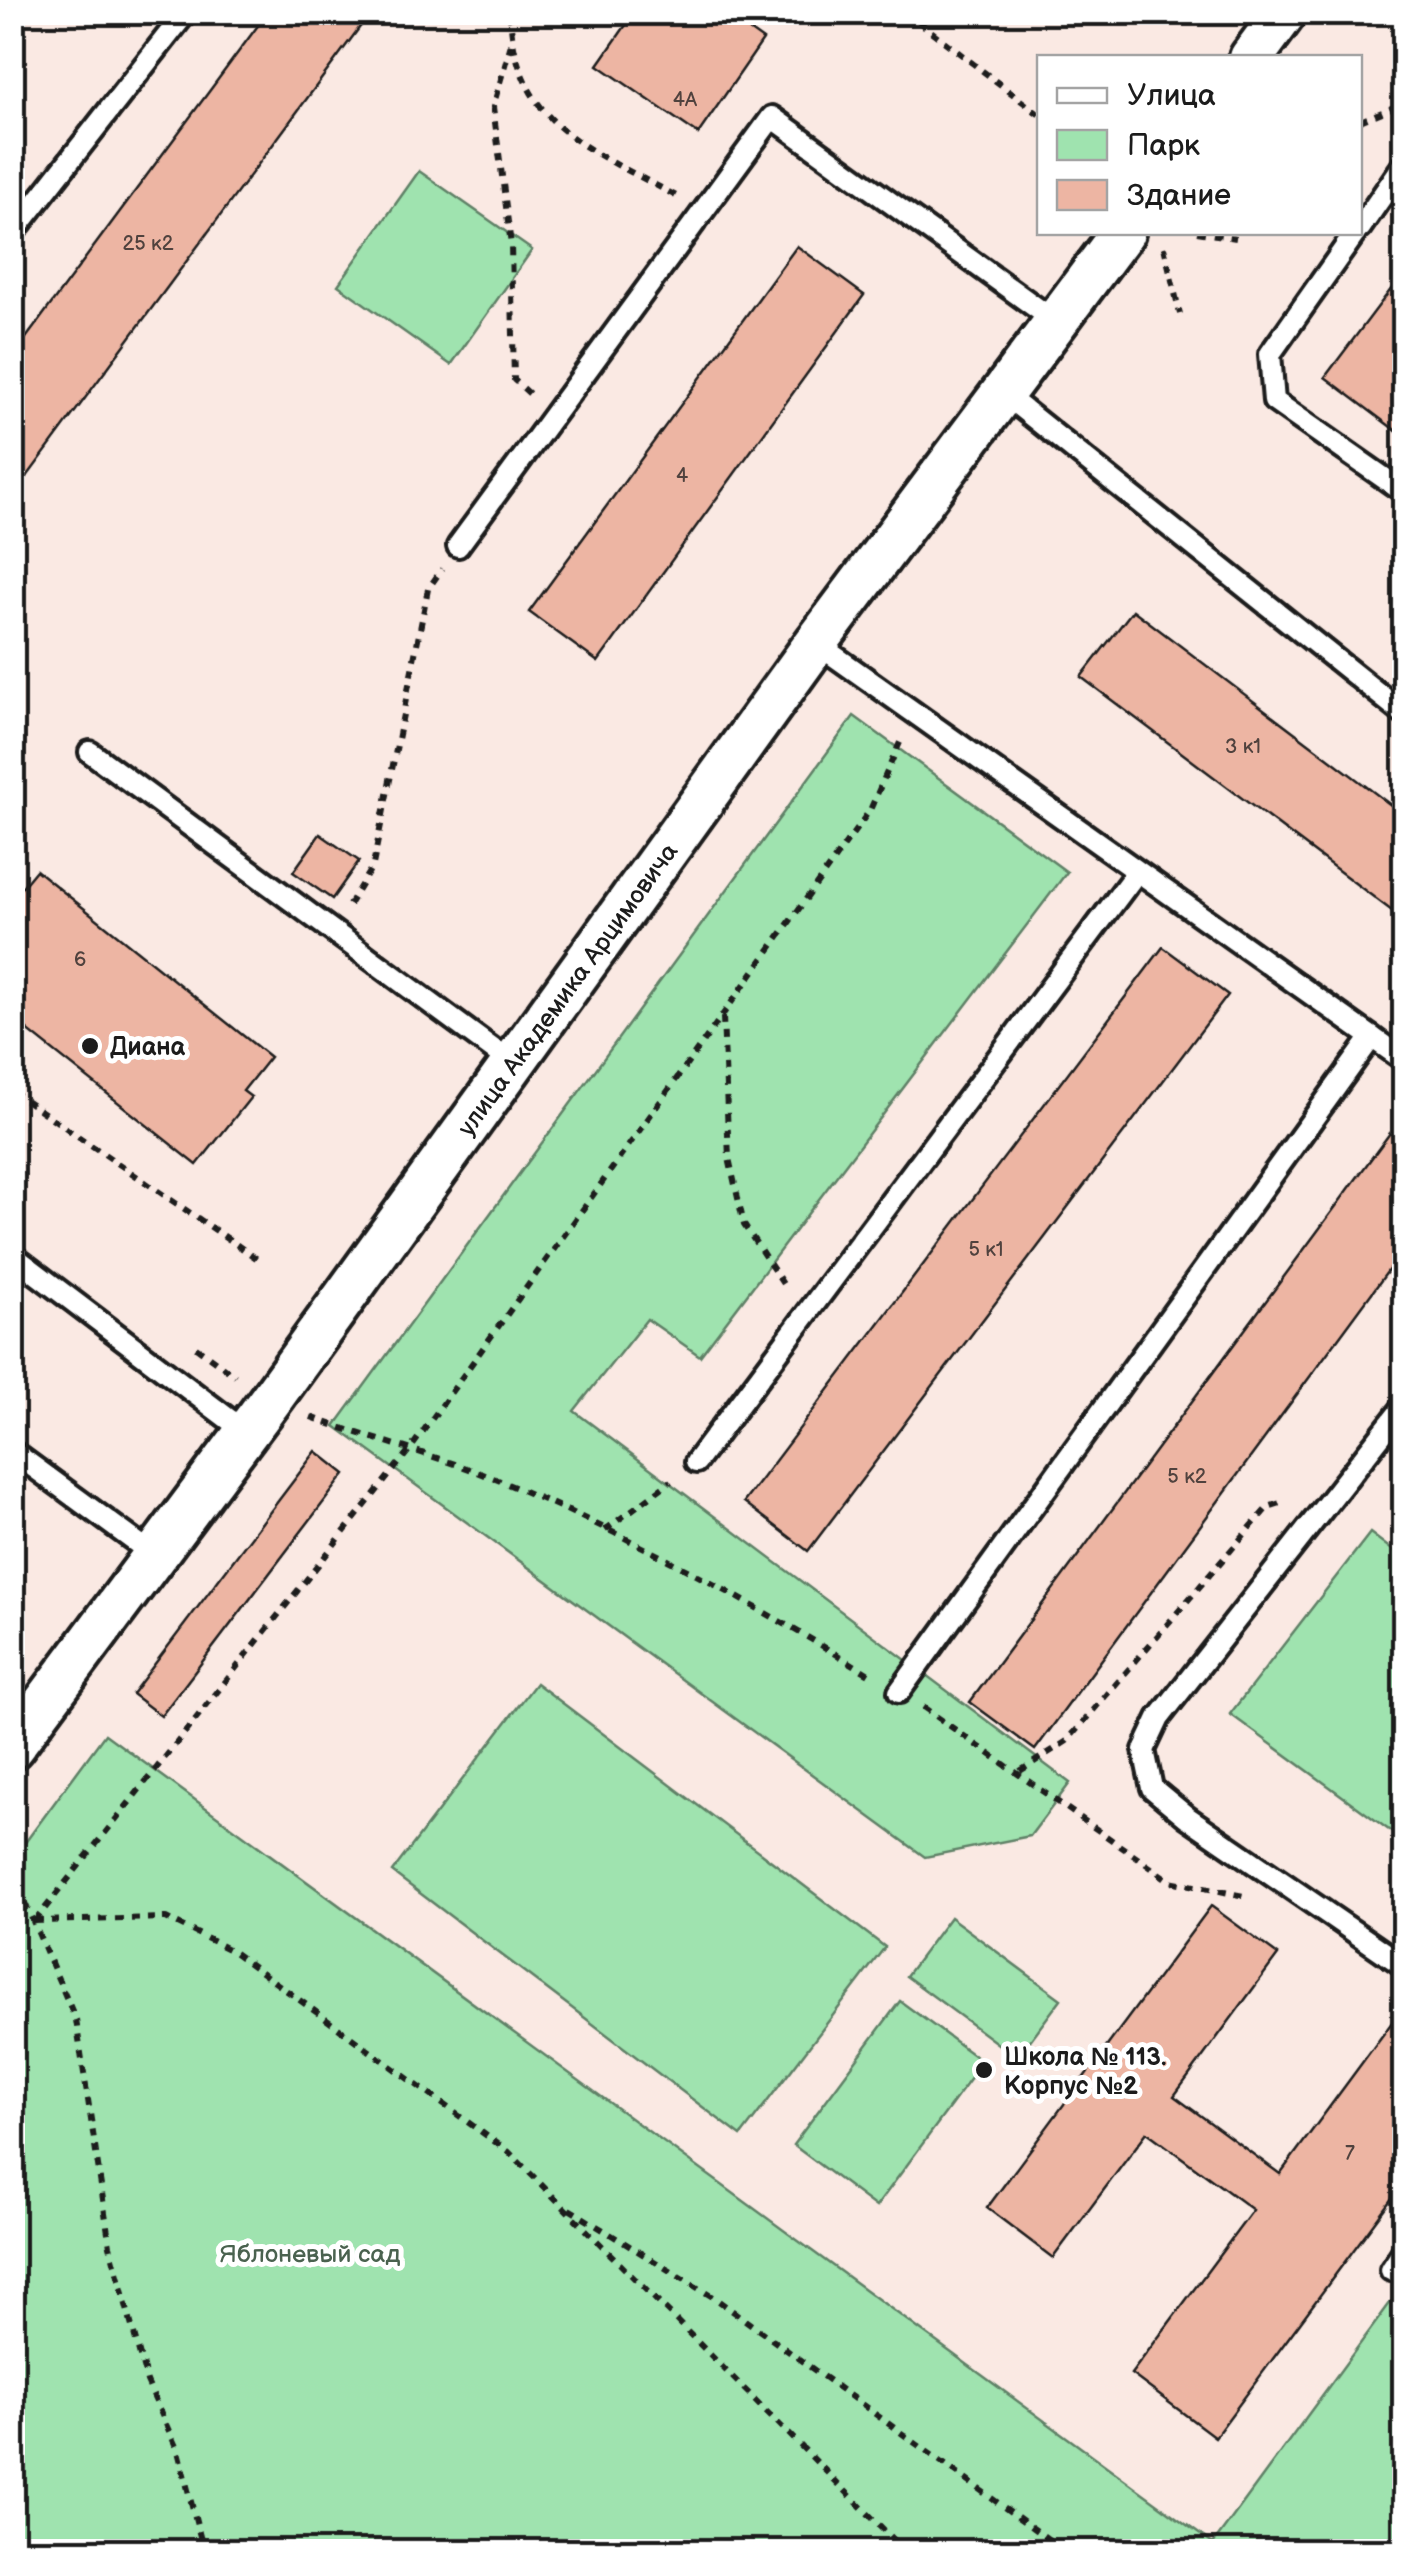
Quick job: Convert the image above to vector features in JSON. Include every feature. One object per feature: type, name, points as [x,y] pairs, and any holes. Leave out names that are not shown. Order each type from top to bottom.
[{"type":"street","points":[[1254,55],[1284,12]]},
{"type":"street","name":"улица Академика Арцимовича","points":[[16,1736],[156,1556],[816,643],[1120,235]]},
{"type":"lane","points":[[12,234],[186,12]]},
{"type":"lane","points":[[458,546],[772,117],[1056,322]]},
{"type":"lane","points":[[1362,224],[1404,164]]},
{"type":"lane","points":[[1354,235],[1270,354],[1274,401],[1404,492]]},
{"type":"lane","points":[[1004,394],[1404,714]]},
{"type":"lane","points":[[816,643],[1404,1060]]},
{"type":"lane","points":[[90,752],[513,1064]]},
{"type":"lane","points":[[696,1462],[1136,873]]},
{"type":"lane","points":[[899,1692],[1372,1037]]},
{"type":"lane","points":[[12,1255],[258,1417]]},
{"type":"lane","points":[[1404,1406],[1159,1718],[1144,1750],[1152,1788],[1404,1966]]},
{"type":"lane","points":[[12,1451],[156,1556]]},
{"type":"lane","points":[[1392,2270],[1404,2250]]},
{"type":"path","points":[[510,12],[511,44],[494,108],[511,245],[514,380]]},
{"type":"path","points":[[906,12],[1037,113]]},
{"type":"path","points":[[511,44],[529,96],[568,136],[703,211]]},
{"type":"path","points":[[1362,120],[1404,103]]},
{"type":"path","points":[[1163,235],[1180,314]]},
{"type":"path","points":[[1216,235],[1236,238]]},
{"type":"path","points":[[333,932],[373,865],[428,589],[458,546]]},
{"type":"path","points":[[34,1921],[410,1448],[870,810],[913,712]]},
{"type":"path","points":[[723,1016],[728,1158],[744,1226],[788,1291],[845,1263]]},
{"type":"path","points":[[12,1092],[259,1260]]},
{"type":"path","points":[[196,1347],[258,1417],[410,1448],[504,1482],[782,1621],[1020,1772],[1170,1880],[1254,1897],[1300,1894]]},
{"type":"path","points":[[605,1530],[696,1462]]},
{"type":"path","points":[[1020,1772],[1067,1741],[1268,1507],[1342,1485]]},
{"type":"path","points":[[12,1873],[76,2020],[110,2246],[146,2382],[178,2451],[204,2552]]},
{"type":"path","points":[[34,1921],[166,1918],[232,1951],[509,2152],[906,2552]]},
{"type":"path","points":[[561,2204],[716,2300],[1066,2552]]},
{"type":"green space","points":[[419,171],[532,250],[451,365],[338,285]]},
{"type":"green space","points":[[854,716],[1067,872],[700,1356],[647,1319],[574,1411],[1070,1783],[1030,1836],[925,1857],[335,1426]]},
{"type":"green space","points":[[1370,1533],[1404,1559],[1404,1841],[1230,1714]]},
{"type":"green space","points":[[536,1683],[885,1947],[741,2136],[392,1872]]},
{"type":"green space","name":"Яблоневый сад","points":[[105,1734],[1213,2544],[1404,2284],[1404,2551],[13,2551],[13,1859]]},
{"type":"green space","points":[[950,1917],[1061,1999],[1017,2058],[906,1976]]},
{"type":"green space","points":[[900,2001],[983,2062],[876,2207],[793,2145]]},
{"type":"building","points":[[268,12],[371,12],[12,497],[12,357]]},
{"type":"building","points":[[635,12],[724,12],[763,40],[698,134],[598,65]]},
{"type":"building","points":[[797,246],[864,295],[598,662],[529,612]]},
{"type":"building","points":[[1404,272],[1404,434],[1403,436],[1325,377]]},
{"type":"building","points":[[1133,610],[1404,815],[1404,920],[1081,677]]},
{"type":"building","points":[[320,834],[359,861],[332,899],[293,872]]},
{"type":"building","points":[[36,870],[270,1057],[243,1091],[251,1097],[197,1165],[12,1018],[12,899]]},
{"type":"building","points":[[1163,947],[1228,995],[808,1551],[744,1502]]},
{"type":"building","points":[[1390,1133],[1404,1143],[1404,1249],[1035,1750],[970,1702]]},
{"type":"building","points":[[316,1451],[345,1474],[161,1716],[132,1694]]},
{"type":"building","points":[[1211,1906],[1278,1955],[1174,2096],[1280,2174],[1404,2006],[1404,2182],[1215,2437],[1131,2374],[1253,2210],[1147,2132],[1053,2258],[987,2208]]},
{"type":"place","name":"Диана","points":[[90,1046]]},
{"type":"place","name":"Школа № 113. Корпус №2","points":[[984,2070]]}]
